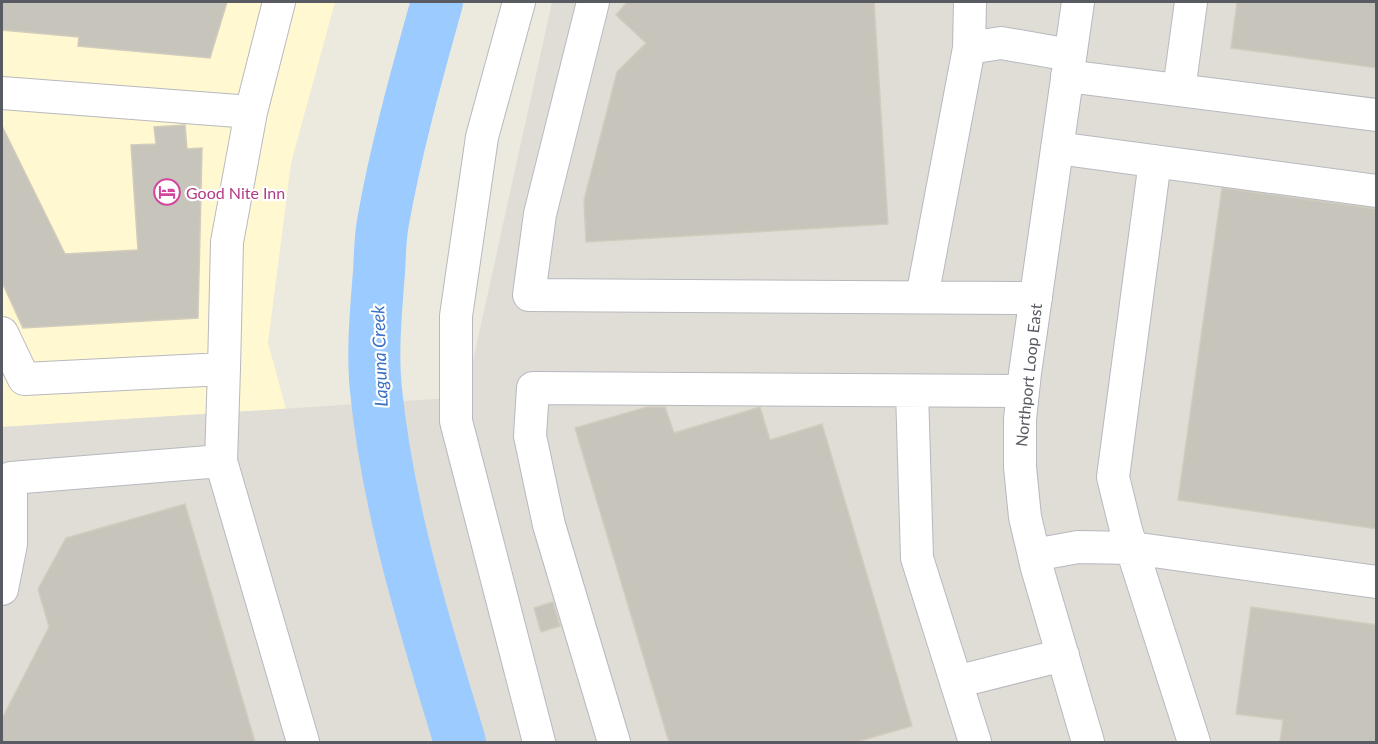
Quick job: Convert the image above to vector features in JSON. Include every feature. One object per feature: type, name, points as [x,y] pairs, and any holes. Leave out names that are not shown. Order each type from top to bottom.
[{"type":"street","points":[[279,2],[251,112],[227,242],[221,461],[303,742]]},
{"type":"street","points":[[519,2],[482,137],[456,316],[456,422],[538,742]]},
{"type":"street","points":[[592,2],[540,214],[529,294],[1036,298]]},
{"type":"street","points":[[922,297],[969,48],[970,2]]},
{"type":"street","name":"Northport Loop East","points":[[1078,2],[1023,391],[1020,418],[1020,467],[1025,517],[1034,555],[1088,742]]},
{"type":"street","points":[[1179,90],[1191,2]]},
{"type":"street","points":[[969,48],[1001,43],[1069,65],[1179,90],[1377,115]]},
{"type":"street","points":[[2,93],[251,112]]},
{"type":"street","points":[[1057,148],[1377,191]]},
{"type":"street","points":[[1155,161],[1113,477],[1132,548],[1194,742]]},
{"type":"street","points":[[2,333],[24,379],[224,369]]},
{"type":"street","points":[[615,742],[549,525],[530,436],[533,388],[1023,391]]},
{"type":"street","points":[[912,391],[917,558],[975,742]]},
{"type":"street","points":[[2,589],[11,544],[11,478],[221,461]]},
{"type":"street","points":[[1034,555],[1078,547],[1132,548],[1377,582]]},
{"type":"street","points":[[956,682],[1063,655]]},
{"type":"shaded area","points":[[2,2],[335,2],[291,163],[268,343],[286,409],[2,427]]},
{"type":"shaded area","points":[[552,2],[1376,2],[1376,742],[2,742],[2,427],[465,397]]},
{"type":"building","points":[[2,2],[227,2],[210,58],[78,46],[79,37],[2,30]]},
{"type":"building","points":[[627,2],[874,2],[888,224],[586,242],[584,200],[617,72],[646,43],[616,15]]},
{"type":"building","points":[[1237,2],[1377,2],[1377,68],[1231,48]]},
{"type":"building","name":"Good Nite Inn","points":[[185,125],[187,149],[202,148],[198,318],[23,328],[2,282],[2,126],[65,254],[138,250],[131,145],[156,144],[154,127]]},
{"type":"building","points":[[1222,188],[1377,209],[1377,529],[1178,500]]},
{"type":"building","points":[[647,407],[665,407],[674,433],[760,407],[770,440],[822,424],[912,726],[856,742],[669,742],[575,428]]},
{"type":"building","points":[[185,504],[255,742],[2,742],[2,719],[49,627],[38,589],[66,538]]},
{"type":"building","points":[[553,602],[560,626],[541,632],[534,608]]},
{"type":"building","points":[[1251,607],[1377,625],[1377,742],[1280,742],[1283,720],[1236,714]]},
{"type":"waterway","name":"Laguna Creek","points":[[437,2],[401,139],[383,222],[374,361],[382,435],[399,524],[421,612],[460,742]]},
{"type":"place","name":"Good Nite Inn","points":[[167,192]]}]
